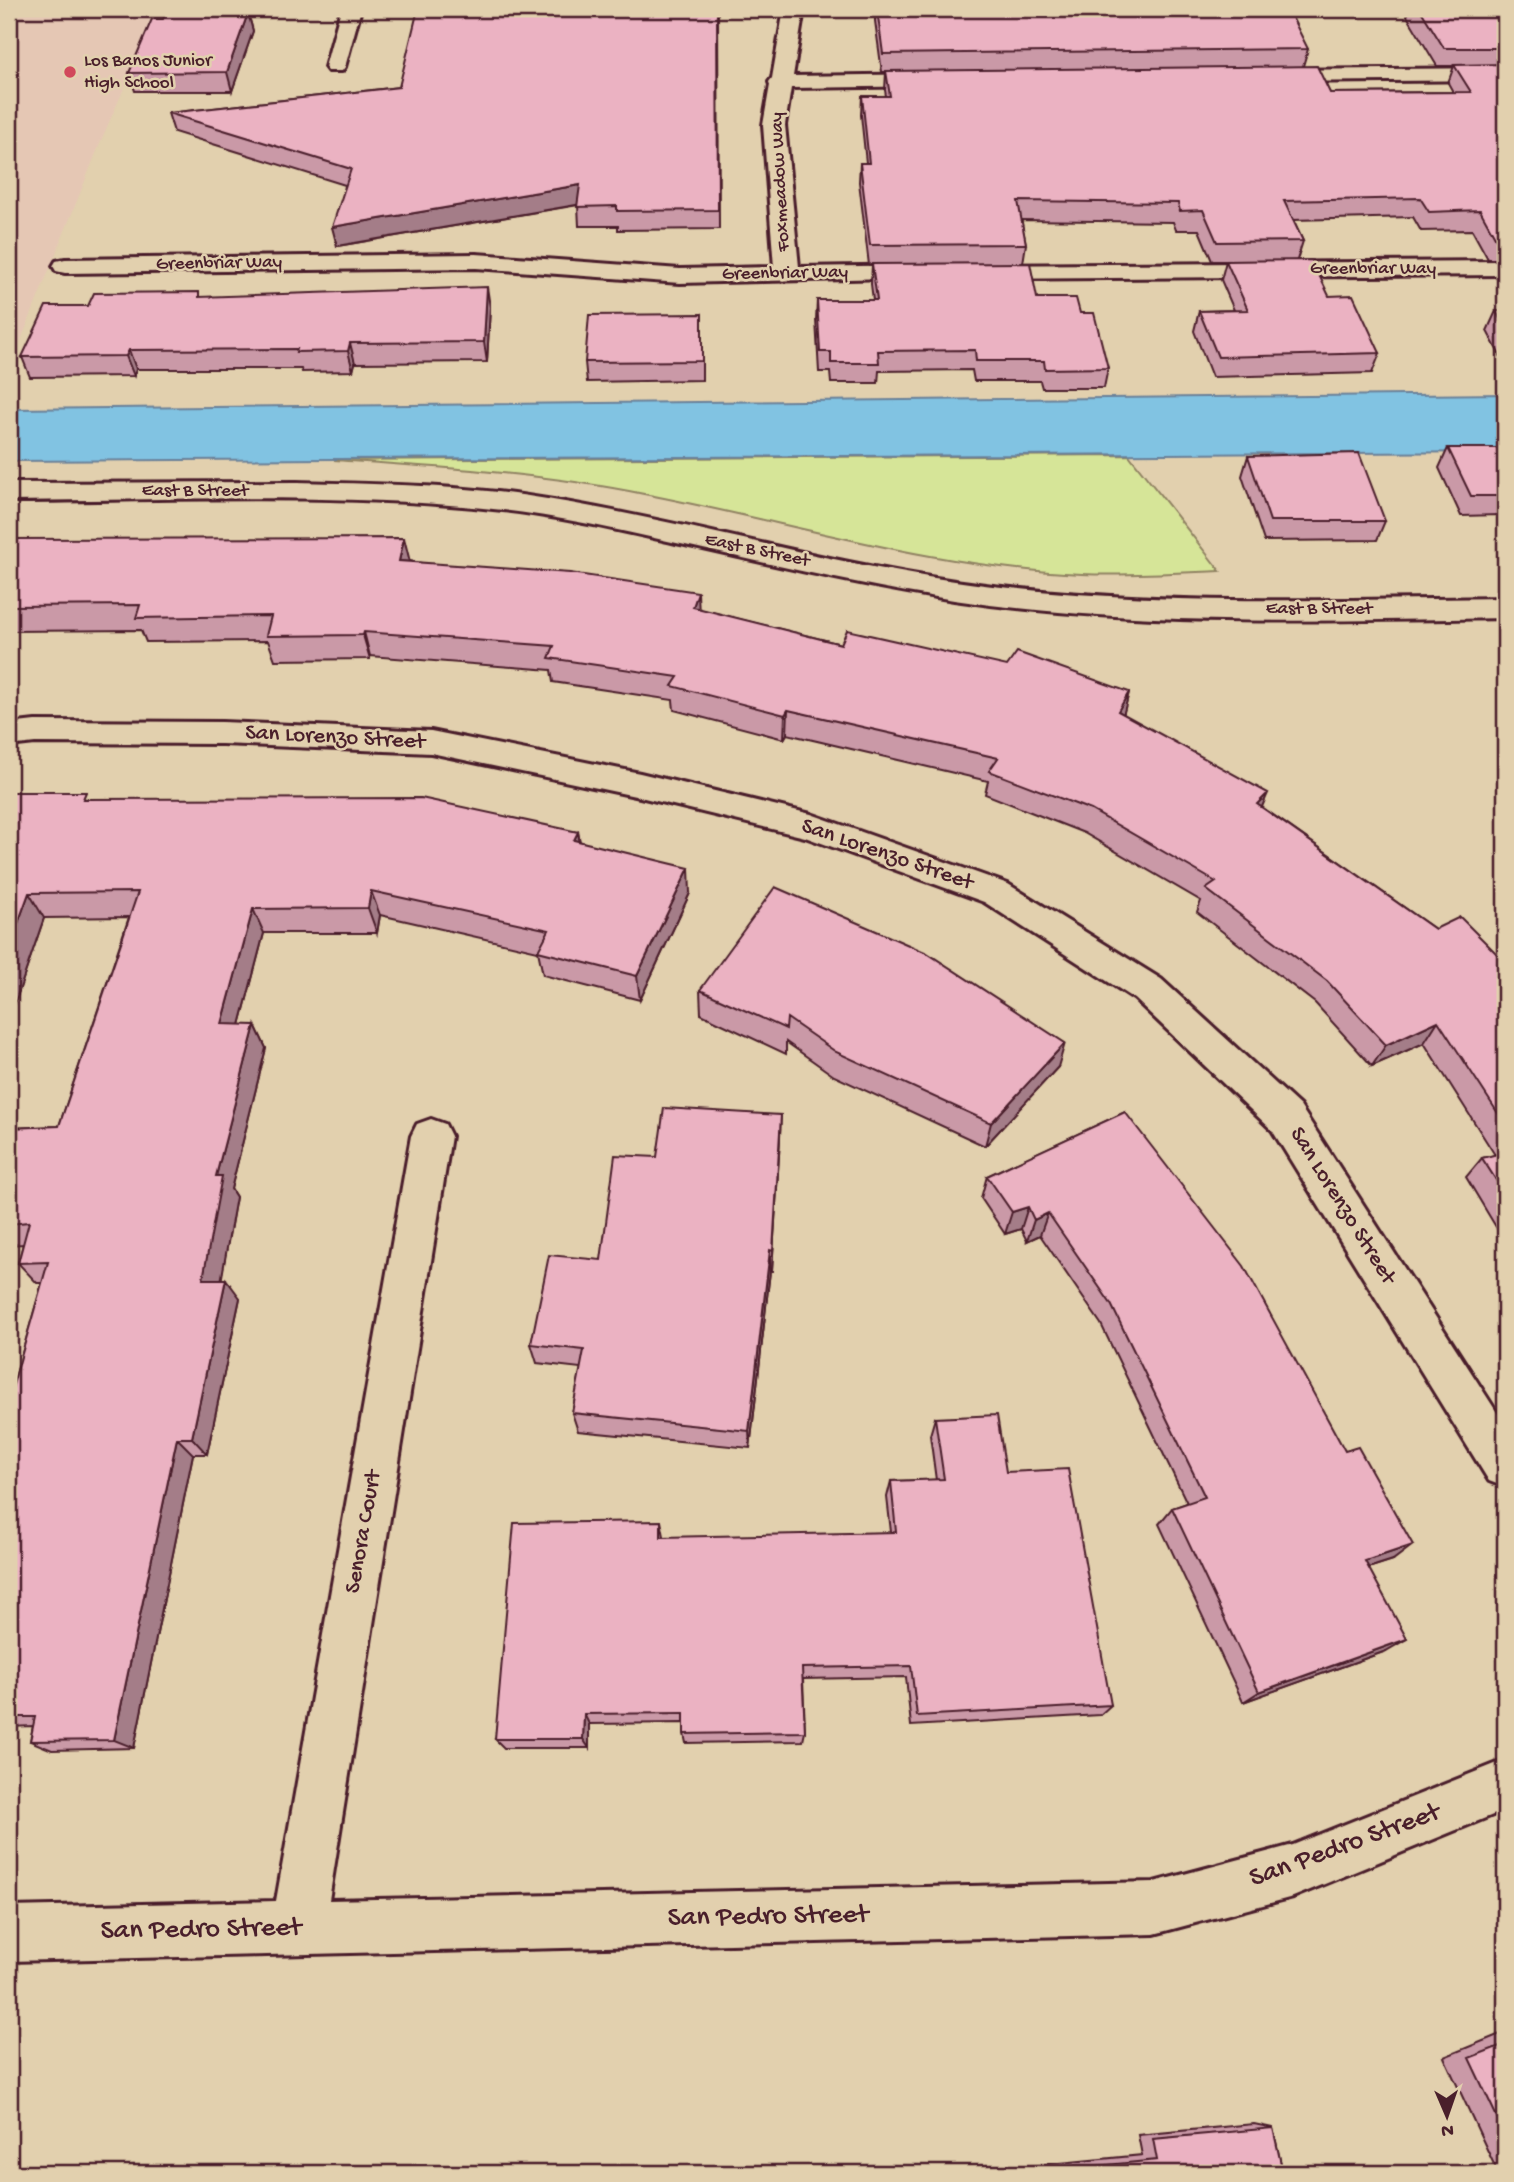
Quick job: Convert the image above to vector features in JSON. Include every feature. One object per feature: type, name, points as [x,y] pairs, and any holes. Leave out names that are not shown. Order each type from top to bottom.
[{"type":"street","points":[[335,67],[351,9]]},
{"type":"street","name":"Foxmeadow Way","points":[[786,273],[774,125],[779,82],[794,9]]},
{"type":"street","points":[[1254,77],[1505,74]]},
{"type":"street","points":[[779,82],[961,80]]},
{"type":"street","name":"Greenbriar Way","points":[[65,266],[476,261],[680,276],[1505,268]]},
{"type":"street","name":"East B Street","points":[[9,492],[307,491],[472,498],[568,510],[893,580],[1056,603],[1244,610],[1505,608]]},
{"type":"street","name":"San Lorenzo Street","points":[[9,735],[36,732],[222,733],[431,742],[640,785],[811,826],[996,893],[1148,989],[1286,1118],[1505,1465]]},
{"type":"street","name":"Senora Court","points":[[298,1928],[431,1136]]},
{"type":"street","name":"San Pedro Street","points":[[9,1934],[1154,1908],[1293,1871],[1505,1785]]},
{"type":"shaded area","points":[[9,9],[159,9],[103,136],[9,370]]},
{"type":"green space","points":[[1129,455],[1220,571],[1116,575],[1027,570],[917,553],[606,487],[490,472],[334,460]]},
{"type":"water","points":[[1505,394],[1505,452],[9,461],[9,409]]},
{"type":"building","points":[[167,9],[228,9],[226,13],[248,13],[227,72],[129,73],[152,19],[163,19]]},
{"type":"building","points":[[418,9],[717,9],[718,210],[617,211],[617,206],[577,207],[580,185],[332,227],[351,169],[168,113],[399,87]]},
{"type":"building","points":[[877,9],[1288,9],[1308,49],[883,54]]},
{"type":"building","points":[[1420,9],[1505,9],[1505,48],[1444,48]]},
{"type":"building","points":[[1505,64],[1505,239],[1496,239],[1480,210],[1429,212],[1420,198],[1284,201],[1303,241],[1217,242],[1203,210],[1180,211],[1178,203],[1018,201],[1026,244],[870,245],[860,163],[869,163],[862,96],[890,96],[886,71],[1317,66],[1330,93],[1471,92],[1454,65]]},
{"type":"building","points":[[1312,260],[1329,296],[1353,295],[1380,353],[1218,357],[1199,311],[1248,310],[1226,261]]},
{"type":"building","points":[[1030,263],[1037,298],[1076,298],[1080,313],[1094,313],[1108,368],[1045,369],[1044,361],[976,361],[975,350],[878,351],[879,363],[831,363],[831,352],[820,352],[817,300],[877,300],[872,264]]},
{"type":"building","points":[[487,287],[484,342],[350,343],[348,351],[129,350],[126,356],[22,357],[46,306],[88,306],[94,293],[199,292],[199,297]]},
{"type":"building","points":[[1496,311],[1505,311],[1505,329]]},
{"type":"building","points":[[702,314],[702,361],[585,362],[589,315]]},
{"type":"building","points":[[1448,448],[1505,448],[1505,496],[1471,496]]},
{"type":"building","points":[[1359,453],[1385,521],[1270,521],[1248,456]]},
{"type":"building","points":[[404,538],[399,561],[570,573],[698,592],[693,607],[841,644],[847,630],[1007,666],[1017,652],[1129,692],[1118,711],[1268,793],[1257,804],[1435,929],[1460,917],[1505,962],[1505,1124],[1438,1021],[1386,1045],[1327,981],[1206,889],[1216,882],[1091,810],[989,771],[998,758],[788,710],[785,715],[672,686],[678,677],[549,658],[554,646],[364,632],[363,635],[266,636],[271,616],[136,618],[140,605],[9,606],[9,539]]},
{"type":"building","points":[[9,792],[86,792],[83,799],[421,798],[578,832],[574,840],[689,868],[637,976],[538,951],[549,930],[371,891],[368,908],[253,909],[222,1024],[255,1025],[216,1176],[222,1176],[203,1279],[226,1279],[192,1438],[177,1438],[114,1740],[30,1741],[35,1717],[9,1717],[9,1399],[48,1262],[18,1263],[29,1222],[9,1224],[9,1128],[59,1126],[138,892],[29,893],[9,948]]},
{"type":"building","points":[[775,887],[927,953],[1065,1043],[991,1123],[836,1052],[787,1018],[786,1029],[700,990]]},
{"type":"building","points":[[664,1108],[781,1115],[773,1251],[770,1250],[749,1431],[572,1413],[584,1350],[531,1344],[549,1255],[601,1260],[615,1155],[657,1157]]},
{"type":"building","points":[[1125,1112],[1244,1266],[1345,1451],[1358,1447],[1413,1545],[1365,1561],[1407,1639],[1259,1692],[1172,1508],[1205,1497],[1111,1304],[1048,1213],[1034,1220],[1028,1207],[1012,1212],[987,1176]]},
{"type":"building","points":[[1505,1152],[1505,1194],[1482,1158]]},
{"type":"building","points":[[997,1415],[1006,1472],[1068,1469],[1111,1705],[917,1716],[911,1666],[802,1668],[805,1732],[684,1734],[684,1713],[584,1714],[583,1739],[495,1739],[514,1523],[661,1521],[661,1537],[896,1532],[891,1481],[944,1479],[935,1418]]},
{"type":"building","points":[[1505,2044],[1505,2134],[1469,2058]]},
{"type":"building","points":[[1273,2128],[1283,2173],[1025,2173],[1157,2160],[1153,2139]]},
{"type":"place","name":"Los Banos Junior High School","points":[[70,72]]}]
